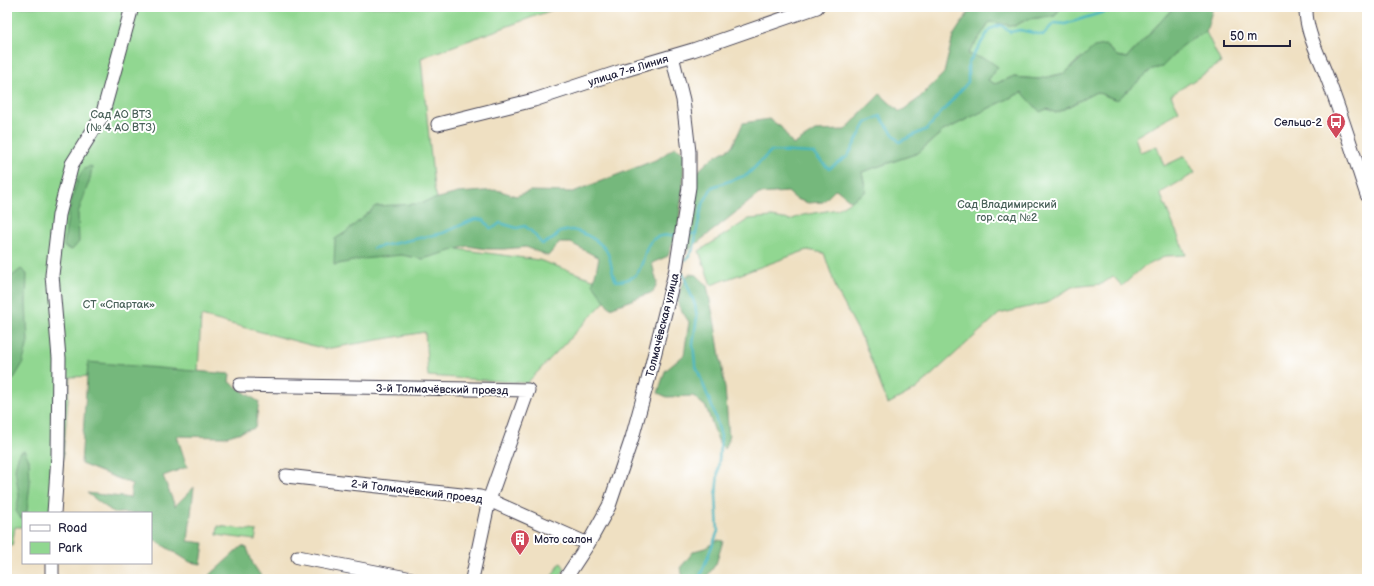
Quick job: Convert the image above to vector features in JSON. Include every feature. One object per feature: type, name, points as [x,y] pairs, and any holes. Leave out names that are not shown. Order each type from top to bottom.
[{"type":"street","points":[[54,512],[58,456],[59,358],[52,275],[59,215],[72,164],[102,116],[132,7]]},
{"type":"street","name":"улица 7-я Линия","points":[[438,124],[534,100],[693,50],[817,7]]},
{"type":"street","points":[[1306,9],[1308,25],[1329,81],[1367,195]]},
{"type":"street","name":"Толмачёвская улица","points":[[565,579],[588,544],[609,506],[622,471],[648,380],[676,268],[689,187],[689,152],[683,100],[672,56]]},
{"type":"street","name":"3-й Толмачёвский проезд","points":[[240,385],[528,390],[489,500]]},
{"type":"street","name":"2-й Толмачёвский проезд","points":[[286,476],[480,497],[588,544]]},
{"type":"street","points":[[472,579],[489,500]]},
{"type":"street","points":[[298,557],[412,579]]},
{"type":"street","points":[[52,564],[52,574],[54,579]]},
{"type":"green space","points":[[7,7],[560,7],[421,58],[434,187],[443,220],[435,246],[539,260],[618,288],[527,383],[428,376],[425,332],[325,349],[201,316],[198,372],[70,377],[58,512],[22,512],[22,527],[15,527],[12,546],[7,543],[9,475],[7,474]]},
{"type":"green space","points":[[982,7],[1061,7],[1055,16],[1028,19],[1014,26],[990,22],[968,54],[988,60],[998,67],[988,80],[995,84],[1012,77],[1039,79],[1065,73],[1094,47],[1105,45],[1117,56],[1127,58],[1174,7],[1213,7],[1206,32],[1185,43],[1162,67],[1152,69],[1117,100],[1096,92],[1056,113],[1047,109],[1040,112],[1022,92],[943,131],[918,153],[862,172],[866,191],[851,201],[836,189],[823,202],[808,203],[796,199],[788,192],[759,194],[687,251],[686,243],[697,172],[712,158],[732,147],[743,123],[769,119],[781,127],[793,145],[815,131],[845,130],[880,94],[900,112],[917,100],[944,73],[953,36],[970,10]]},
{"type":"green space","points":[[1061,7],[1174,7],[1127,58],[1117,56],[1105,45],[1077,61],[1065,73],[1039,79],[1012,77],[995,84],[988,80],[998,67],[968,54],[990,21],[1014,26],[1028,19],[1055,16]]},
{"type":"green space","name":"Сад Владимирский гор. сад №2","points":[[1206,32],[1221,63],[1171,95],[1179,111],[1135,137],[1140,152],[1157,146],[1164,166],[1185,156],[1195,173],[1160,193],[1186,255],[1166,256],[1142,268],[1122,286],[1113,276],[1102,284],[1072,287],[1046,303],[999,314],[916,389],[888,404],[864,342],[837,291],[824,253],[807,250],[711,285],[699,251],[749,219],[772,217],[790,220],[803,215],[838,209],[866,191],[862,172],[918,153],[943,131],[1022,92],[1047,109],[1056,113],[1096,92],[1117,100],[1152,69],[1162,67],[1185,43]]},
{"type":"green space","points":[[675,147],[684,152],[683,185],[678,228],[668,256],[652,263],[657,283],[653,292],[610,308],[593,284],[599,258],[571,243],[559,243],[548,256],[526,247],[486,249],[468,246],[423,259],[401,255],[363,259],[334,265],[335,239],[346,232],[376,206],[415,204],[458,193],[497,190],[516,196],[530,191],[573,192],[658,159]]},
{"type":"green space","points":[[90,166],[92,167],[90,179],[78,213],[79,242],[72,250],[64,247],[70,206],[80,175],[84,169]]},
{"type":"green space","points":[[21,269],[27,274],[26,303],[28,342],[22,365],[13,380],[7,376],[7,356],[12,315],[8,290],[11,277]]},
{"type":"green space","points":[[689,274],[697,275],[707,286],[725,388],[729,439],[725,449],[719,443],[706,407],[693,396],[667,397],[658,393],[665,371],[684,355],[689,322],[678,305],[681,286]]},
{"type":"green space","points":[[88,362],[230,374],[229,382],[259,402],[255,428],[225,437],[177,436],[187,467],[163,476],[175,506],[194,487],[188,541],[204,543],[201,564],[190,562],[152,539],[152,512],[113,512],[87,493],[130,498],[132,484],[81,464]]},
{"type":"green space","points":[[24,450],[29,460],[30,484],[27,511],[22,512],[21,519],[16,511],[19,496],[15,469],[19,453]]},
{"type":"green space","points":[[218,526],[257,531],[255,540],[217,535]]},
{"type":"green space","points":[[718,540],[723,541],[716,564],[705,579],[684,579],[680,568],[694,551],[705,548]]},
{"type":"green space","points":[[242,546],[247,548],[253,564],[263,579],[213,579],[209,576]]},
{"type":"green space","points":[[560,563],[565,569],[558,579],[550,579]]},
{"type":"waterway","points":[[690,234],[696,234],[702,206],[712,187],[747,175],[771,151],[813,153],[829,169],[848,156],[866,123],[880,116],[899,142],[927,129],[968,82],[968,64],[990,29],[1001,25],[1010,32],[1020,30],[1043,35],[1054,23],[1065,24],[1120,7]]},
{"type":"waterway","points":[[373,248],[443,233],[475,219],[484,220],[490,228],[495,227],[500,223],[517,228],[525,226],[542,244],[553,239],[560,232],[572,230],[588,236],[598,242],[606,250],[616,281],[627,280],[639,271],[646,250],[655,238],[677,235]]},
{"type":"waterway","points":[[686,260],[694,248],[696,234]]},
{"type":"waterway","points":[[683,274],[695,305],[697,317],[693,344],[695,364],[713,409],[721,436],[716,495],[718,531],[699,579]]},
{"type":"place","name":"Сельцо-2","points":[[1336,139]]},
{"type":"place","name":"Мото салон","points":[[520,556]]},
{"type":"park label","name":"Сад АО ВТЗ (№ 4 АО ВТЗ)","points":[[121,120]]},
{"type":"park label","name":"СТ «Спартак»","points":[[119,304]]}]
